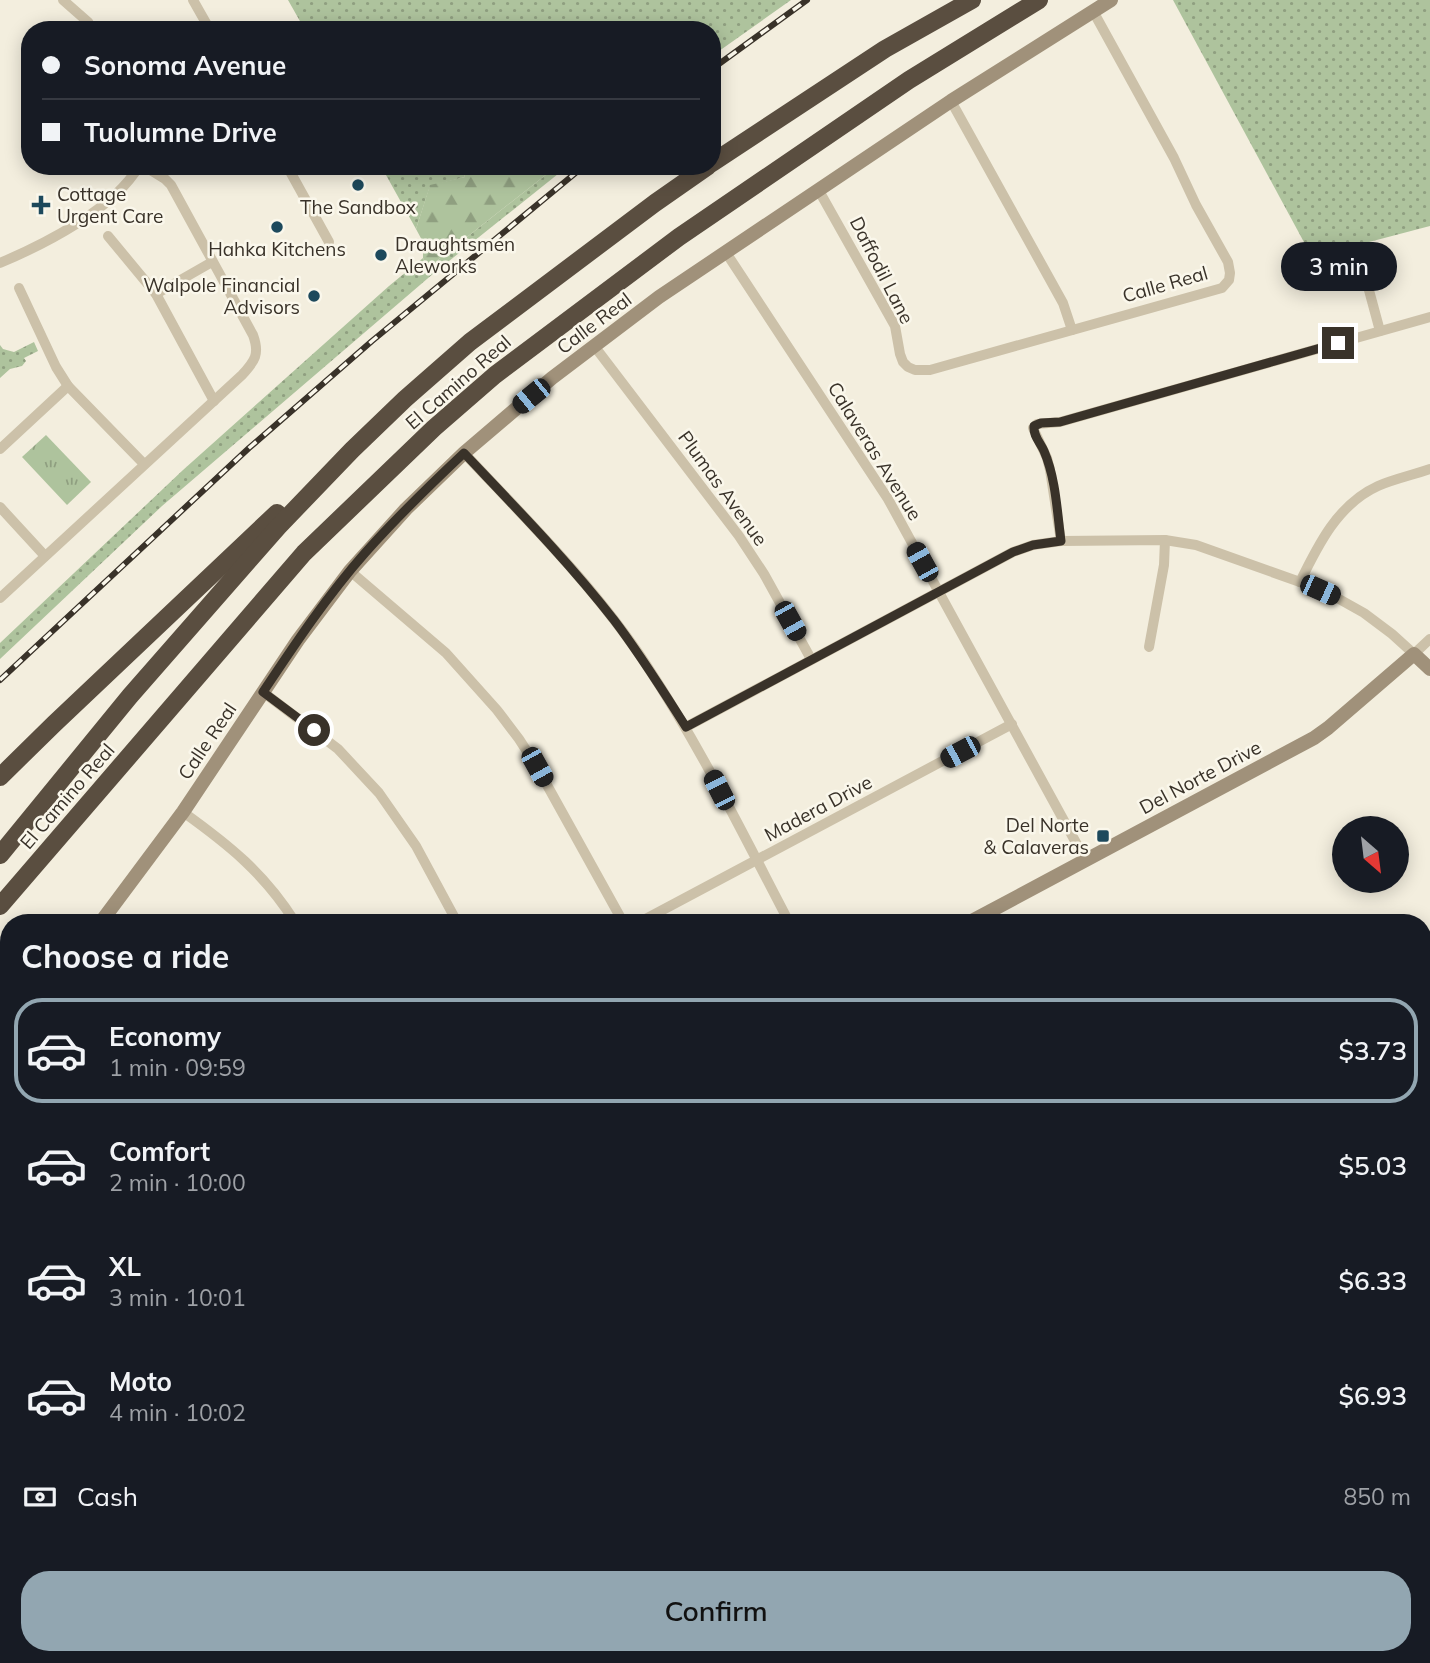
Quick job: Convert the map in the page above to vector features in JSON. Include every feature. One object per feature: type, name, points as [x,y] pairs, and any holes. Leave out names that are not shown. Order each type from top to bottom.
[{"type":"highway","points":[[721,157],[886,49],[972,0]]},
{"type":"highway","name":"El Camino Real","points":[[0,906],[304,554],[434,428],[495,375],[679,237],[909,79],[1039,0]]},
{"type":"highway","name":"El Camino Real","points":[[0,855],[130,696],[278,527],[352,450],[470,342],[695,175]]},
{"type":"highway","points":[[0,777],[270,520],[352,450]]},
{"type":"street","points":[[63,0],[87,21]]},
{"type":"street","points":[[193,0],[205,21]]},
{"type":"street","name":"Calle Real","points":[[107,914],[183,812],[298,640],[350,571],[406,509],[464,453],[510,413],[659,297],[951,101],[1111,0]]},
{"type":"street","name":"Calle Real","points":[[1072,330],[1215,291],[1227,284],[1230,273],[1228,262],[1196,205],[1174,158],[1093,11]]},
{"type":"street","points":[[951,101],[1057,292],[1072,330]]},
{"type":"street","points":[[0,263],[60,233],[99,208],[133,175]]},
{"type":"street","points":[[0,598],[214,401],[251,365],[256,354],[257,345],[253,335],[171,185],[159,175]]},
{"type":"street","points":[[291,175],[329,242]]},
{"type":"street","name":"Daffodil Lane","points":[[818,189],[895,326],[900,354],[908,367],[930,370],[1072,330]]},
{"type":"street","points":[[108,236],[156,294],[214,401]]},
{"type":"street","name":"Calaveras Avenue","points":[[725,251],[888,499],[1086,861]]},
{"type":"street","points":[[156,294],[212,262]]},
{"type":"street","points":[[1363,268],[1380,331]]},
{"type":"street","points":[[19,288],[56,367],[68,386],[144,464]]},
{"type":"street","points":[[1061,541],[1050,470],[1034,426],[1068,419],[1430,317]]},
{"type":"street","name":"Plumas Avenue","points":[[595,347],[739,536],[764,574],[811,659]]},
{"type":"street","points":[[0,449],[68,386]]},
{"type":"street","points":[[464,453],[547,542],[613,619],[648,667],[686,727],[785,914]]},
{"type":"street","points":[[1300,582],[1329,528],[1351,503],[1377,486],[1430,470]]},
{"type":"street","points":[[0,507],[45,556]]},
{"type":"street","points":[[1149,648],[1164,565],[1165,540]]},
{"type":"street","points":[[686,727],[1019,549],[1061,541],[1165,540],[1201,547],[1300,582],[1339,599],[1392,634],[1430,670]]},
{"type":"street","points":[[350,571],[446,653],[497,710],[537,767],[619,914]]},
{"type":"street","name":"Del Norte Drive","points":[[985,914],[1319,734],[1430,639]]},
{"type":"street","points":[[263,692],[338,749],[379,793],[416,846],[453,914]]},
{"type":"street","name":"Madera Drive","points":[[655,914],[1012,724]]},
{"type":"street","points":[[183,812],[243,858],[267,882],[289,914]]},
{"type":"green space","points":[[288,0],[791,0],[721,50],[721,21],[300,21]]},
{"type":"green space","points":[[1173,0],[1430,0],[1430,226],[1312,257]]},
{"type":"green space","points":[[386,175],[464,175],[465,177],[430,186],[416,229]]},
{"type":"green space","points":[[464,175],[546,175],[434,263],[426,264],[423,258],[423,242],[416,229],[430,185],[465,177]]},
{"type":"green space","points":[[546,175],[557,175],[434,273],[162,506],[0,659],[0,643],[183,470],[389,286],[423,258],[426,264],[434,263]]},
{"type":"green space","points":[[34,342],[38,351],[24,358],[26,361],[22,366],[10,369],[0,378],[0,345],[3,349],[14,352]]},
{"type":"green space","points":[[46,435],[91,482],[67,505],[22,457]]},
{"type":"railway","points":[[721,62],[807,0]]},
{"type":"railway","points":[[0,680],[249,448],[372,341],[573,175]]},
{"type":"place","name":"The Sandbox","points":[[358,185]]},
{"type":"place","name":"Cottage Urgent Care","points":[[41,205]]},
{"type":"place","name":"Hahka Kitchens","points":[[277,227]]},
{"type":"place","name":"Draughtsmen Aleworks","points":[[381,255]]},
{"type":"place","name":"Walpole Financial Advisors","points":[[314,296]]},
{"type":"place","name":"Del Norte & Calaveras","points":[[1103,836]]},
{"type":"route","points":[[314,730],[263,692],[350,571],[406,509],[464,453],[547,542],[613,619],[648,667],[686,727],[1019,549],[1061,541],[1050,470],[1033,428],[1037,424],[1060,422],[1338,343]]}]
